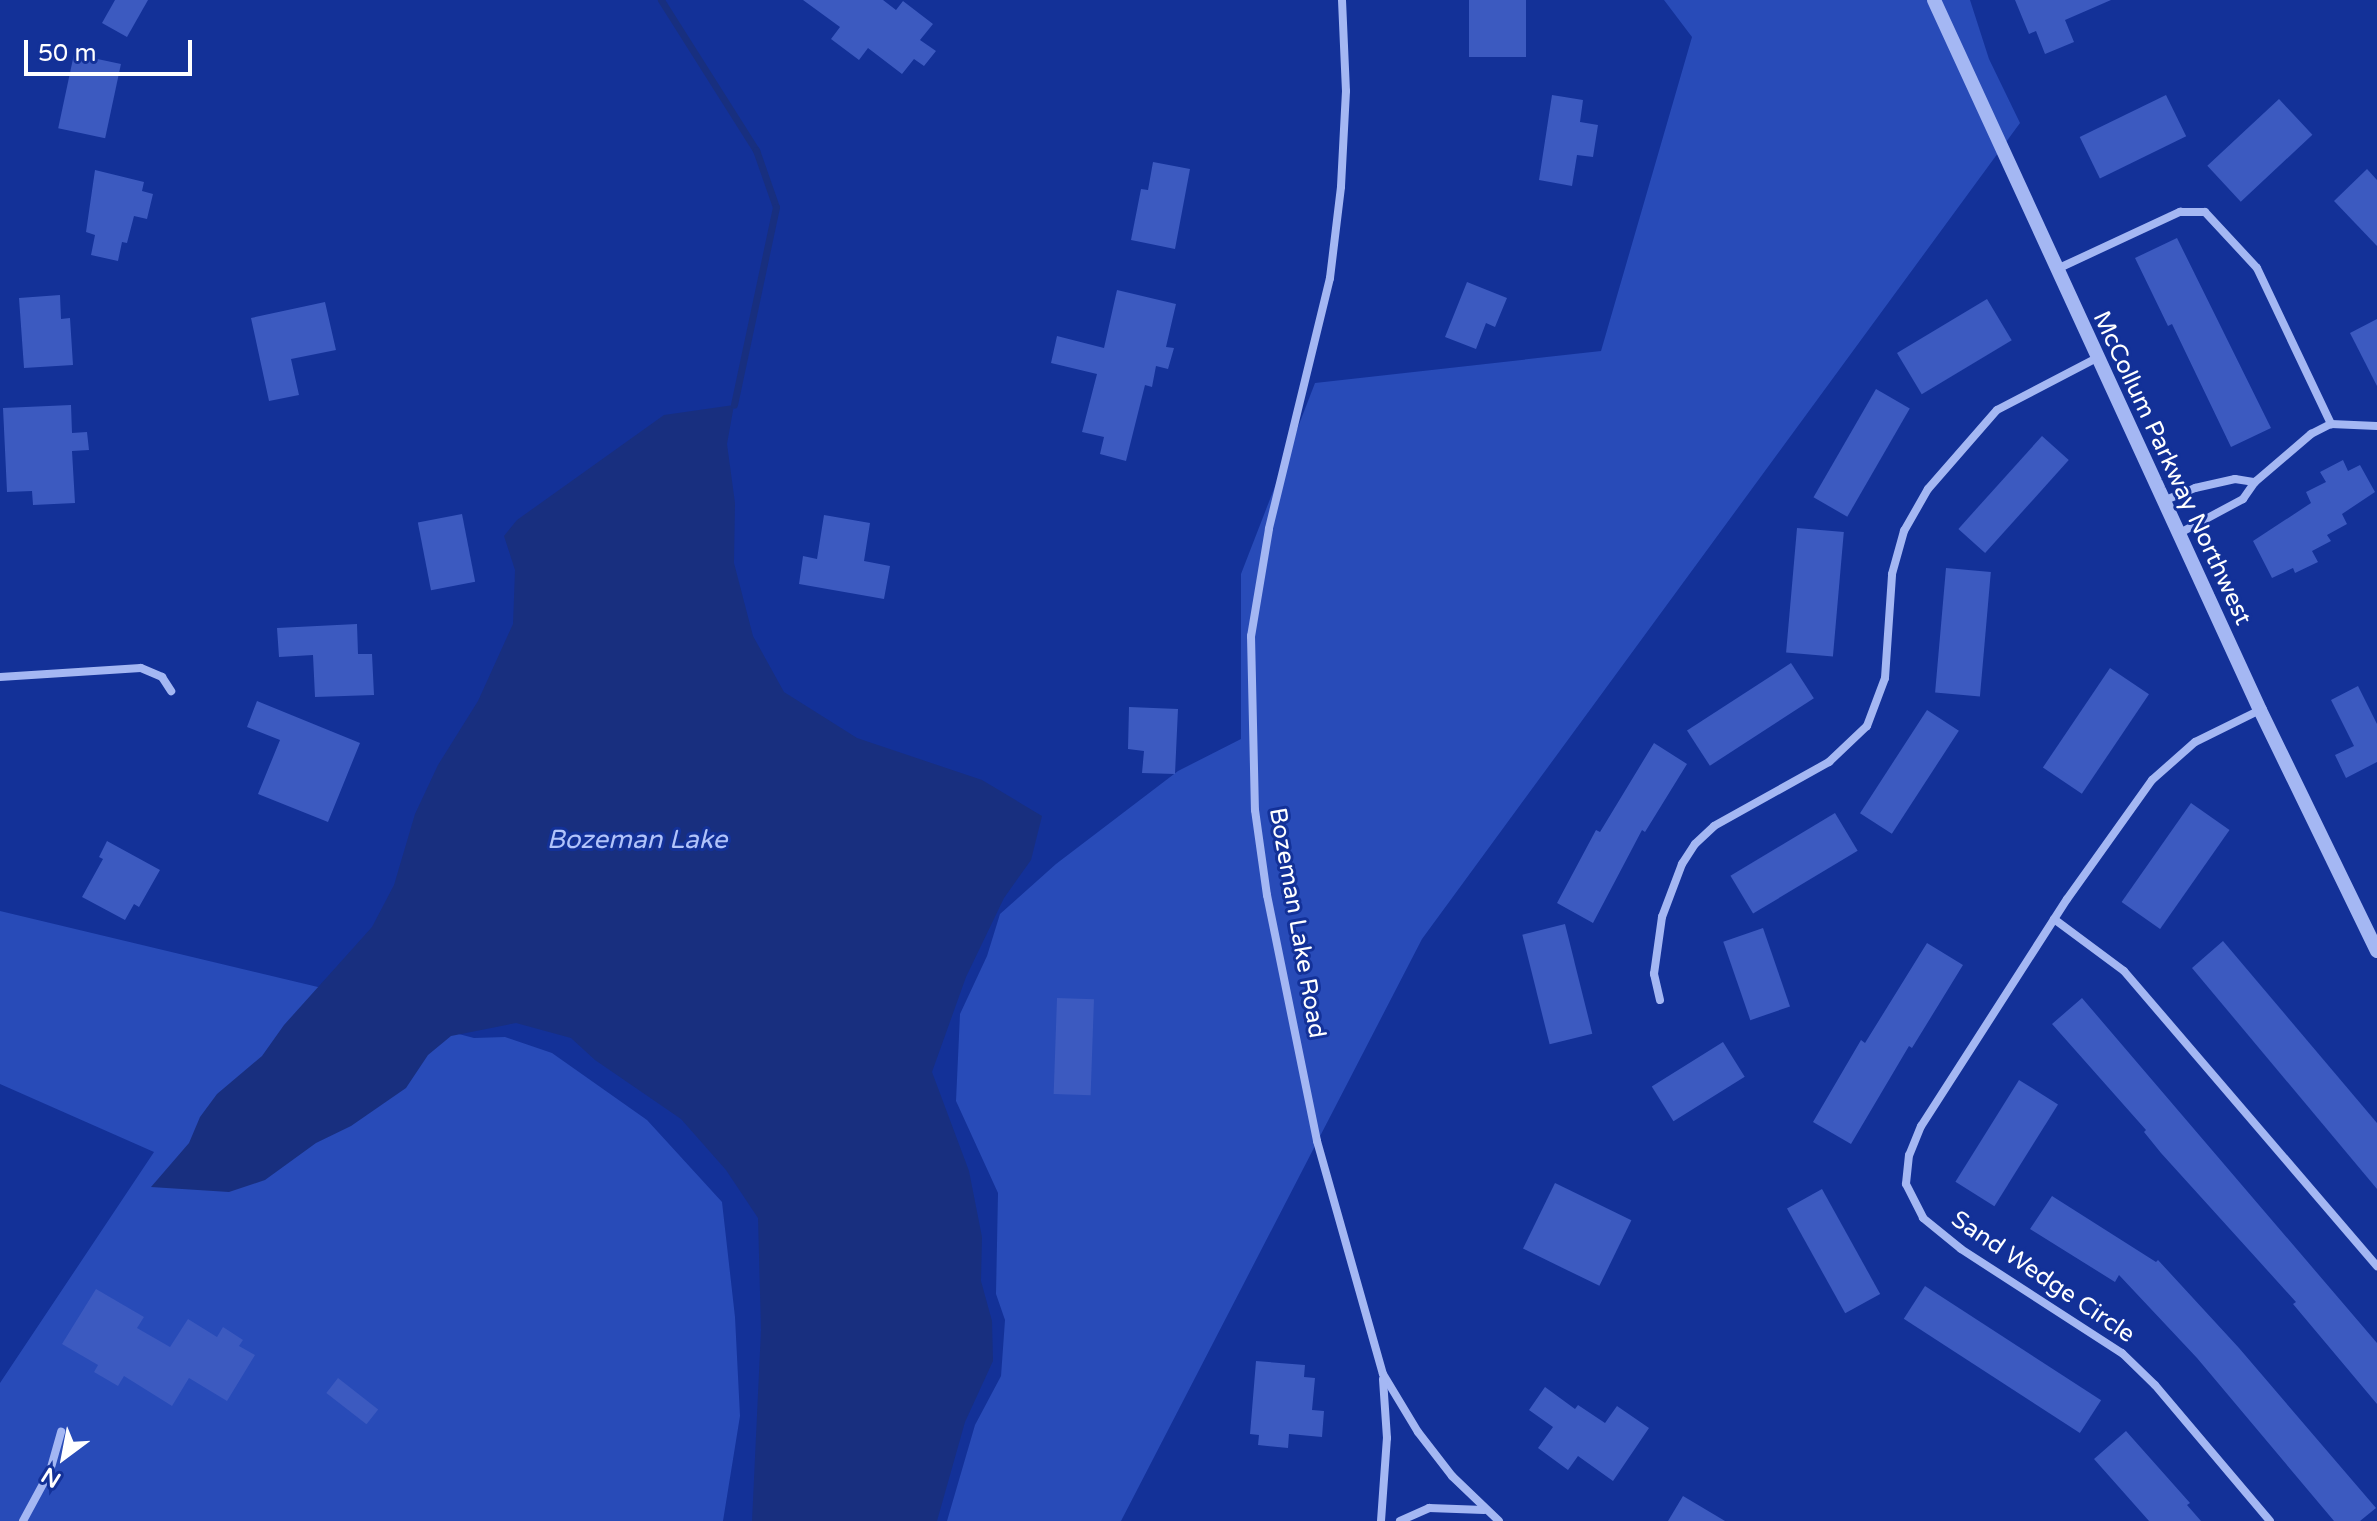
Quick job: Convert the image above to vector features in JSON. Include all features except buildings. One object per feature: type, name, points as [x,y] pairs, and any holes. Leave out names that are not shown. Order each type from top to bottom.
[{"type":"street","name":"Bozeman Lake Road","points":[[1342,0],[1346,91],[1341,187],[1332,263],[1264,554],[1251,636],[1255,810],[1276,945],[1317,1141],[1383,1374],[1418,1432],[1484,1510],[1499,1521]]},
{"type":"street","name":"McCollum Parkway Northwest","points":[[1934,0],[2178,534],[2377,951]]},
{"type":"street","points":[[2056,270],[2180,212],[2205,212],[2257,268],[2331,424]]},
{"type":"street","points":[[1660,1000],[1654,974],[1658,931],[1670,892],[1695,844],[1714,826],[1829,762],[1867,726],[1885,678],[1892,574],[1904,531],[1928,489],[1997,410],[2097,358]]},
{"type":"street","points":[[2178,534],[2243,499],[2255,482],[2311,434],[2331,424],[2377,426]]},
{"type":"street","points":[[2163,501],[2195,488],[2235,479],[2255,482]]},
{"type":"street","points":[[0,677],[141,668],[162,677],[171,691]]},
{"type":"street","name":"Sand Wedge Circle","points":[[2260,710],[2195,742],[2164,766],[2054,919],[1921,1126],[1909,1155],[1906,1184],[1923,1218],[1961,1249],[2122,1353],[2155,1385],[2270,1521]]},
{"type":"street","points":[[2054,919],[2124,971],[2377,1266]]},
{"type":"street","points":[[1381,1521],[1387,1438],[1383,1374]]},
{"type":"street","points":[[23,1521],[50,1471],[61,1432]]},
{"type":"street","points":[[1400,1521],[1429,1508],[1484,1510]]},
{"type":"shaded area","points":[[1664,0],[1970,0],[1989,59],[2020,123],[1422,939],[1121,1521],[947,1521],[975,1425],[1001,1376],[1005,1320],[996,1294],[998,1193],[956,1101],[960,1014],[987,956],[1000,914],[1056,864],[1178,771],[1241,739],[1241,574],[1315,383],[1601,351],[1692,37]]},
{"type":"shaded area","points":[[0,911],[385,1003],[432,1027],[474,1038],[505,1037],[552,1053],[647,1120],[722,1202],[735,1317],[740,1416],[723,1521],[0,1521],[0,1383],[154,1152],[0,1084]]},
{"type":"water","name":"Bozeman Lake","points":[[734,405],[727,444],[735,503],[734,563],[753,636],[784,692],[857,738],[982,780],[1042,816],[1031,860],[1004,898],[966,977],[932,1072],[969,1171],[982,1237],[981,1281],[992,1321],[993,1361],[965,1422],[937,1521],[752,1521],[761,1330],[758,1218],[726,1170],[681,1119],[595,1060],[571,1038],[516,1023],[451,1036],[428,1055],[406,1088],[351,1126],[316,1143],[265,1180],[229,1192],[151,1187],[189,1143],[200,1117],[217,1094],[262,1056],[284,1025],[372,927],[394,885],[415,814],[438,765],[478,701],[513,624],[515,570],[504,536],[517,520],[664,415]]},
{"type":"waterway","points":[[661,0],[756,150],[776,207],[734,405]]}]
